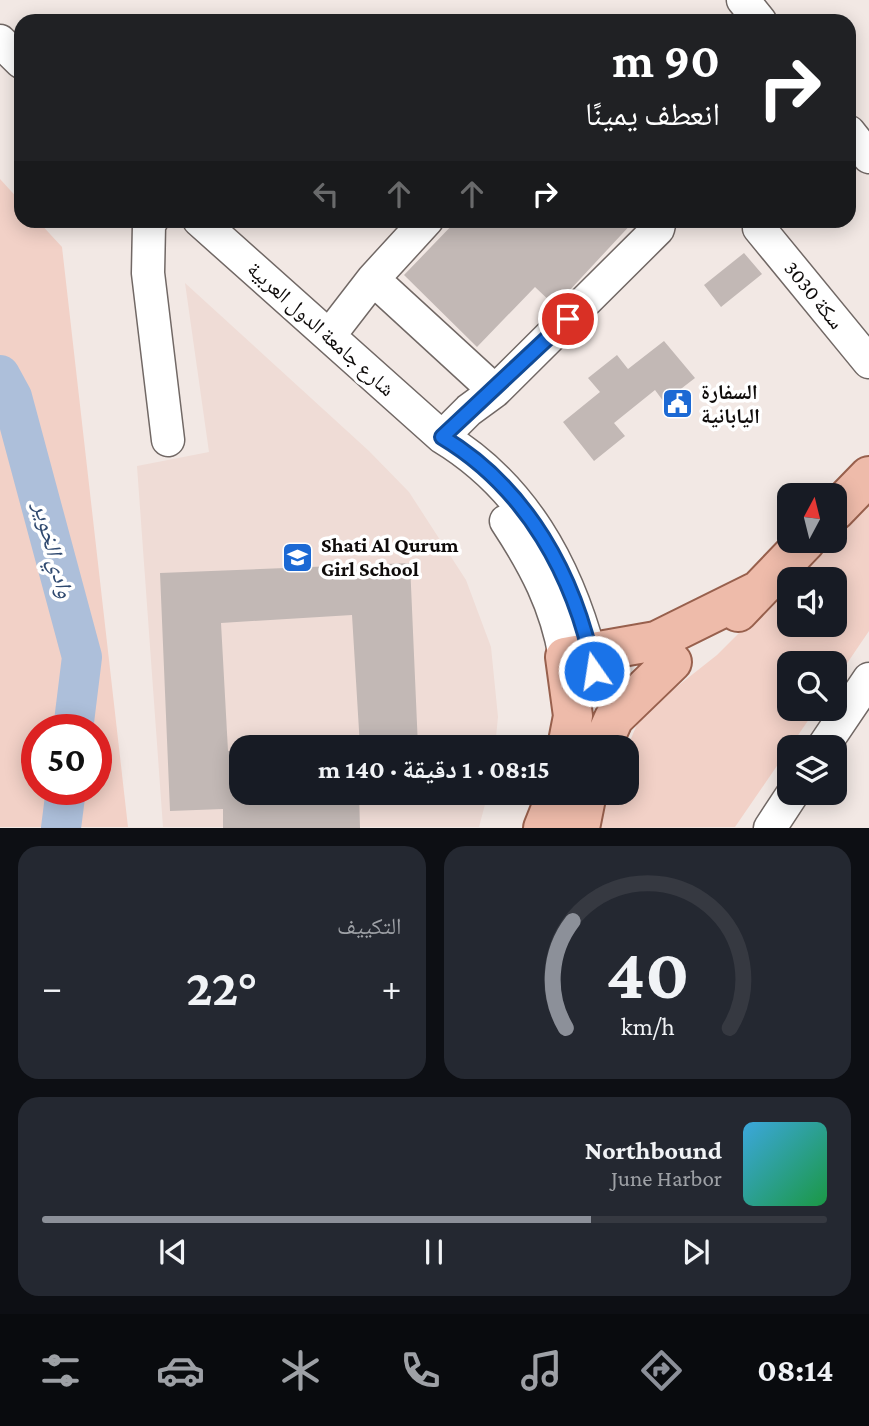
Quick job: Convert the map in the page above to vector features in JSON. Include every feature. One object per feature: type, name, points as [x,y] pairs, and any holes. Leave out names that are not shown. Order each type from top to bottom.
[{"type":"main road","points":[[847,499],[869,476]]},
{"type":"main road","points":[[606,735],[614,718],[672,662],[698,648],[726,625],[794,553]]},
{"type":"main road","points":[[580,664],[656,641],[755,592]]},
{"type":"main road","points":[[580,664],[672,662]]},
{"type":"main road","name":"شارع جامعة الدول العربية","points":[[569,735],[580,664]]},
{"type":"main road","name":"شارع جامعة الدول العربية","points":[[580,664],[592,735]]},
{"type":"main road","points":[[543,828],[552,805]]},
{"type":"main road","points":[[580,828],[585,805]]},
{"type":"street","points":[[743,0],[754,14]]},
{"type":"street","points":[[0,41],[14,55]]},
{"type":"street","points":[[856,141],[869,158]]},
{"type":"street","points":[[149,228],[148,273],[168,440]]},
{"type":"street","name":"شارع جامعة الدول العربية","points":[[208,228],[442,437],[481,463],[523,506],[550,548],[568,586],[580,664]]},
{"type":"street","points":[[329,336],[373,279],[420,228]]},
{"type":"street","points":[[442,437],[469,410],[495,391],[658,228]]},
{"type":"street","name":"سكة 3030","points":[[759,228],[869,362]]},
{"type":"street","points":[[373,279],[495,391]]},
{"type":"street","points":[[831,735],[869,679]]},
{"type":"street","points":[[769,828],[785,805]]},
{"type":"shaded area","points":[[0,179],[14,194],[14,228],[44,228],[62,247],[128,827],[0,827]]},
{"type":"shaded area","name":"Shati Al Qurum Girl School","points":[[185,283],[369,451],[409,492],[466,580],[491,647],[498,717],[496,735],[229,735],[229,805],[485,805],[479,827],[163,827],[137,466],[209,452]]},
{"type":"shaded area","points":[[869,504],[869,631],[847,663],[847,651],[777,651],[777,721],[808,721],[798,735],[777,735],[777,766],[735,827],[593,828],[603,805],[639,805],[639,735],[633,735],[641,715],[717,655],[777,595],[777,637],[847,637],[847,567],[805,567],[819,553],[847,553],[847,526]]},
{"type":"building","points":[[449,228],[628,228],[555,306],[535,287],[477,347],[404,275]]},
{"type":"building","points":[[744,253],[762,274],[721,307],[704,285]]},
{"type":"building","points":[[664,341],[695,378],[664,402],[655,390],[614,423],[625,436],[594,461],[563,422],[600,392],[588,378],[617,355],[628,369]]},
{"type":"building","points":[[410,563],[417,735],[359,735],[352,615],[221,623],[229,751],[229,805],[359,805],[360,828],[223,828],[223,809],[170,811],[160,573]]},
{"type":"waterway","name":"وادي الخوير","points":[[0,375],[12,397],[82,657],[75,714]]},
{"type":"waterway","name":"وادي الخوير","points":[[61,828],[64,805]]},
{"type":"place","name":"السفارة اليابانية","points":[[678,404]]},
{"type":"place","name":"Shati Al Qurum Girl School","points":[[298,557]]},
{"type":"route","points":[[568,319],[495,391],[469,410],[442,437],[481,463],[523,506],[550,548],[568,586],[582,623],[594,671]]}]
